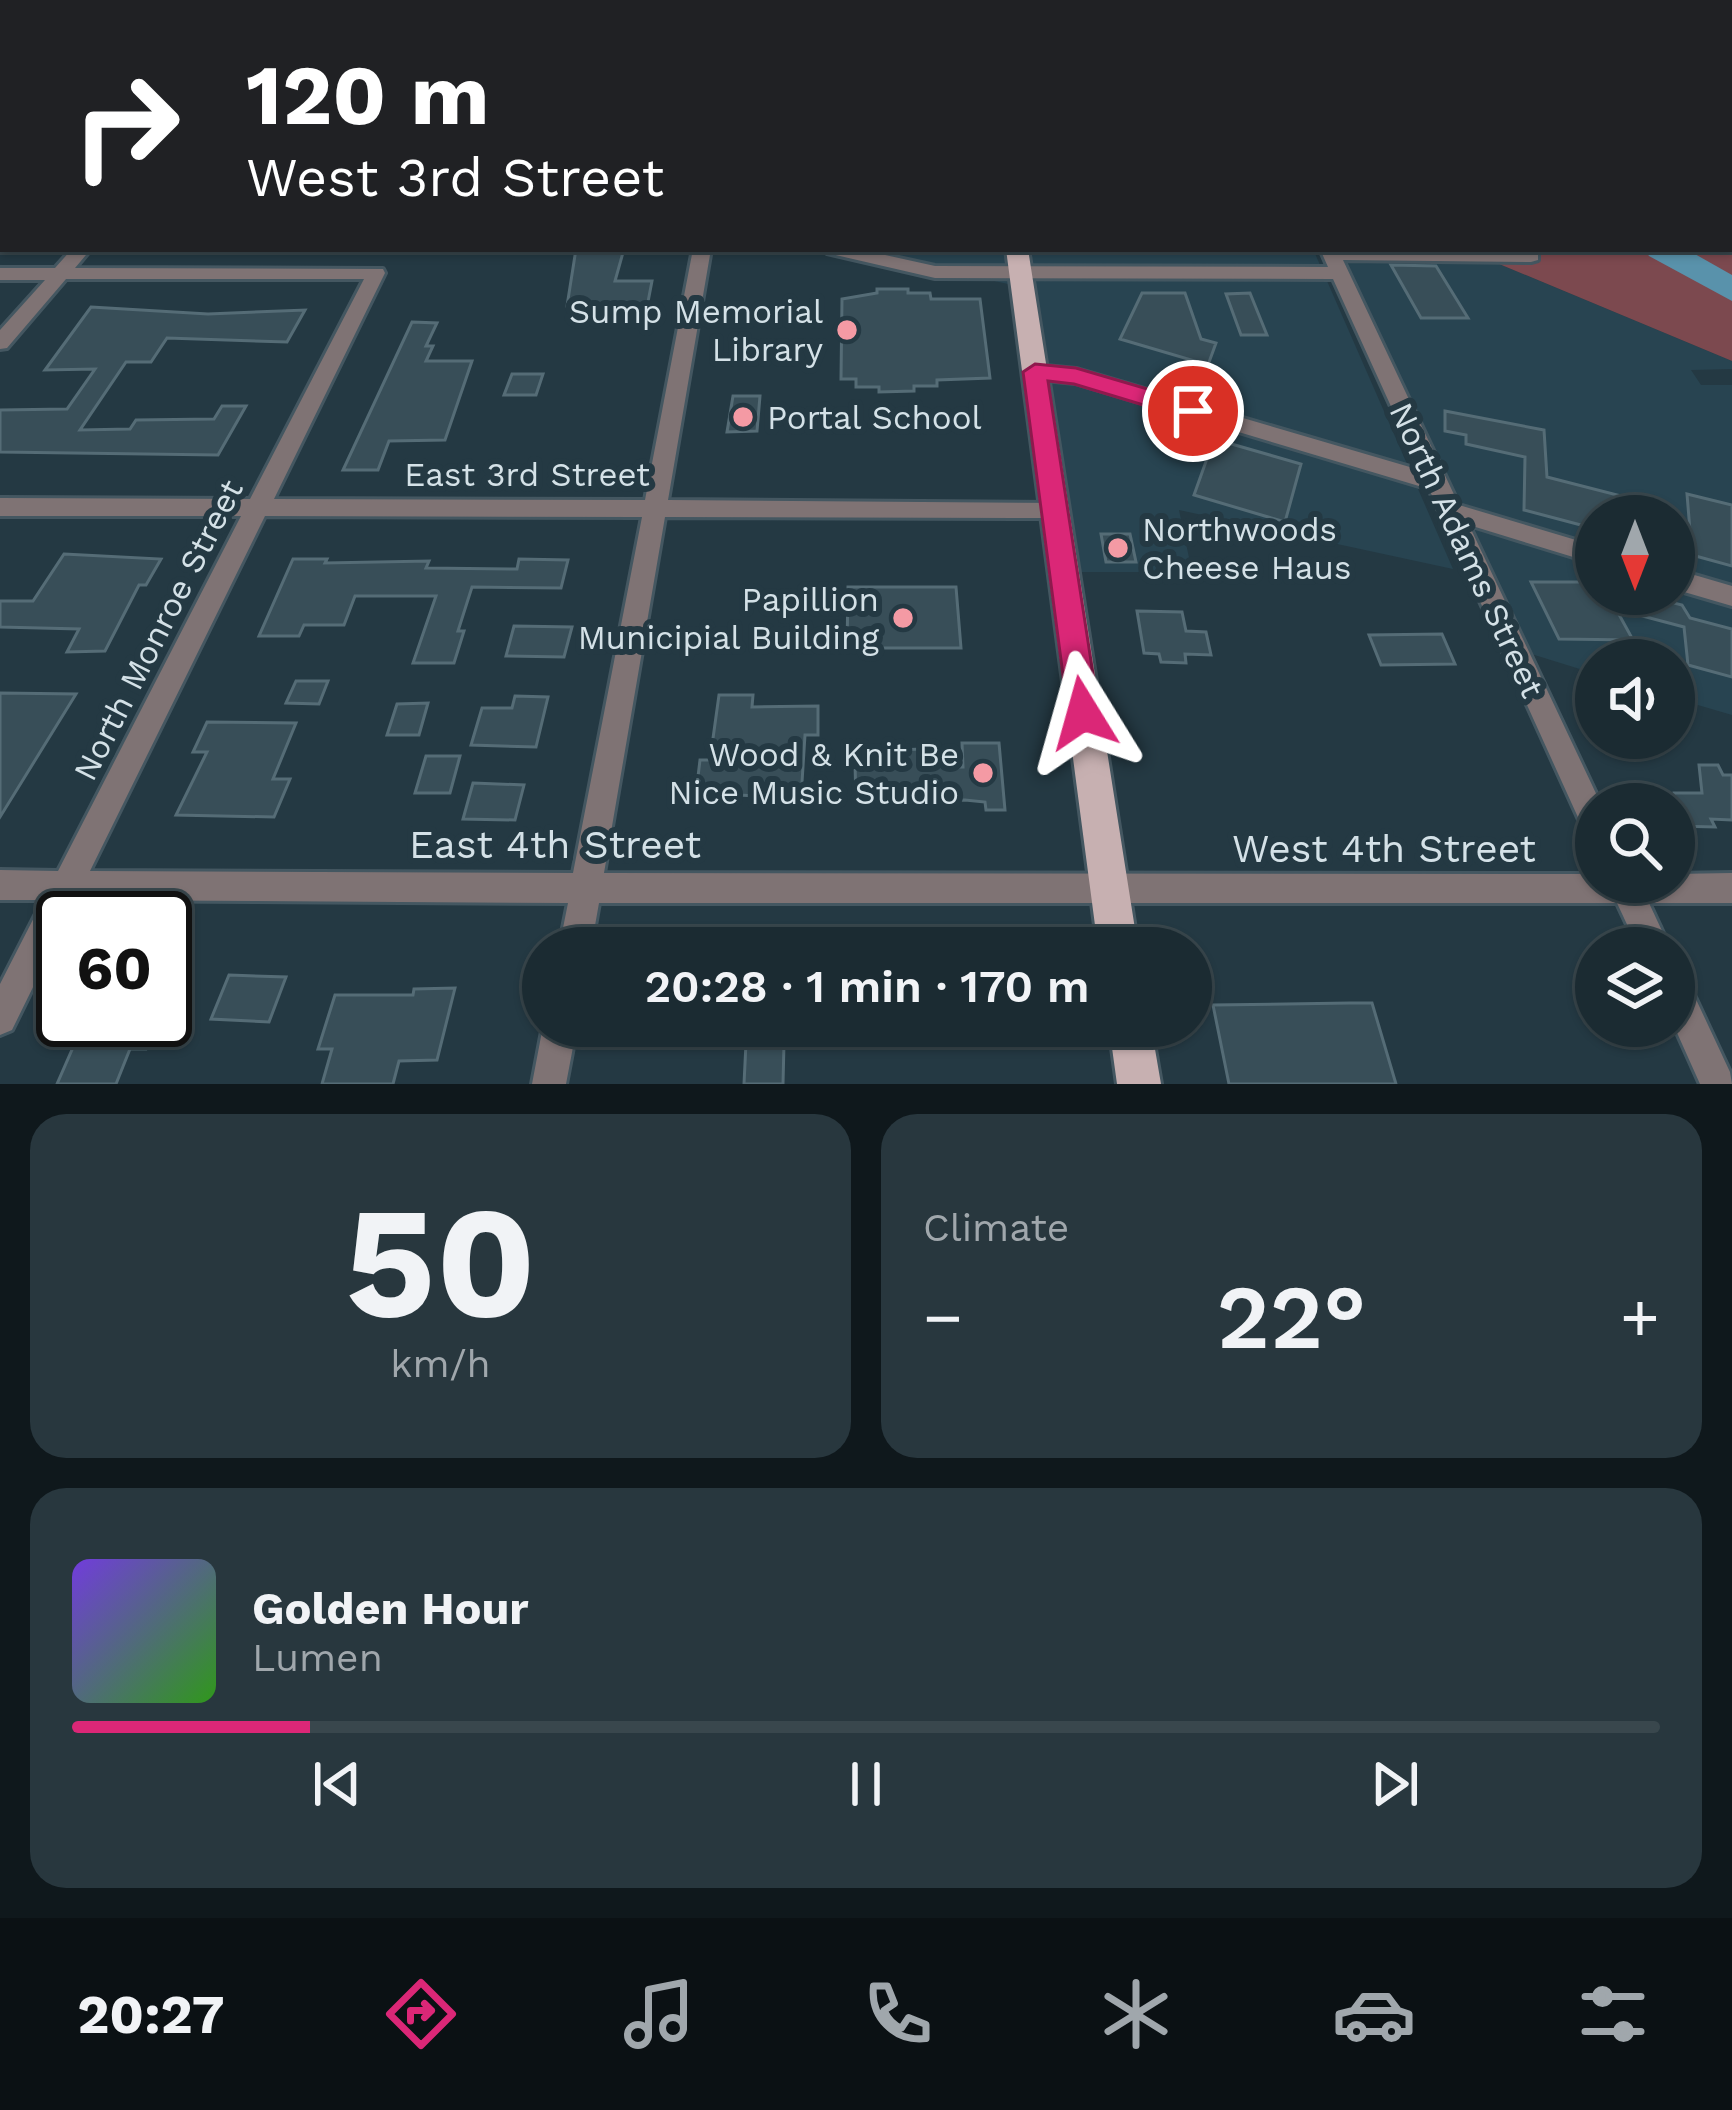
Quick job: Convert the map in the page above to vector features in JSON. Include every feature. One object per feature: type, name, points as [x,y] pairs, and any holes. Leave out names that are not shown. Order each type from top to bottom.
[{"type":"main road","points":[[1019,261],[1115,927]]},
{"type":"main road","points":[[1133,1047],[1139,1084]]},
{"type":"street","points":[[0,343],[79,252]]},
{"type":"street","points":[[579,927],[701,252]]},
{"type":"street","points":[[845,252],[918,270],[1019,261],[1531,256]]},
{"type":"street","name":"North Adams Street","points":[[1334,259],[1576,783]]},
{"type":"street","name":"North Monroe Street","points":[[0,1018],[376,273],[58,274]]},
{"type":"street","points":[[0,274],[58,274]]},
{"type":"street","points":[[1035,372],[1076,376],[1435,483]]},
{"type":"street","name":"East 3rd Street","points":[[0,507],[1055,508]]},
{"type":"street","points":[[1448,510],[1575,549]]},
{"type":"street","points":[[1695,585],[1732,596]]},
{"type":"street","name":"East 4th Street","points":[[0,885],[1109,889]]},
{"type":"street","name":"West 4th Street","points":[[1109,889],[1575,885]]},
{"type":"street","name":"West 4th Street","points":[[1695,887],[1732,888]]},
{"type":"street","points":[[1695,1035],[1718,1084]]},
{"type":"street","points":[[549,1084],[556,1047]]},
{"type":"shaded area","points":[[864,252],[1314,252],[1453,569],[1179,510],[1192,572],[1063,572],[1030,289]]},
{"type":"shaded area","points":[[1478,252],[1732,252],[1732,361]]},
{"type":"shaded area","points":[[1332,254],[1480,256],[1732,361],[1732,369],[1691,370],[1701,385],[1732,385],[1732,715],[1695,704],[1695,639],[1575,639],[1575,668],[1512,648]]},
{"type":"building","points":[[576,252],[623,252],[615,281],[652,281],[647,307],[567,306]]},
{"type":"building","points":[[1391,265],[1436,266],[1468,318],[1421,318]]},
{"type":"building","points":[[877,289],[930,293],[931,299],[980,299],[990,378],[937,380],[937,386],[914,386],[914,391],[879,392],[879,387],[856,387],[856,379],[841,379],[842,299],[877,293]]},
{"type":"building","points":[[1142,293],[1185,293],[1201,339],[1216,343],[1208,365],[1120,339]]},
{"type":"building","points":[[1250,293],[1267,335],[1241,335],[1226,294]]},
{"type":"building","points":[[91,307],[208,314],[305,310],[287,342],[167,338],[151,362],[126,362],[80,430],[130,429],[136,420],[214,419],[222,406],[246,406],[218,455],[0,452],[0,410],[67,409],[95,369],[45,370]]},
{"type":"building","points":[[412,322],[437,323],[426,346],[433,346],[426,361],[472,361],[445,440],[389,441],[378,470],[343,470]]},
{"type":"building","points":[[512,374],[543,374],[536,395],[504,395]]},
{"type":"building","name":"Portal School","points":[[733,396],[760,396],[757,431],[727,432]]},
{"type":"building","points":[[1445,411],[1544,430],[1547,477],[1617,495],[1575,495],[1575,523],[1524,510],[1525,457],[1466,444],[1466,435],[1445,431]]},
{"type":"building","points":[[1214,439],[1301,464],[1285,522],[1194,495]]},
{"type":"building","points":[[1695,496],[1732,505],[1732,566],[1695,556]]},
{"type":"building","name":"Northwoods Cheese Haus","points":[[1101,534],[1130,534],[1136,562],[1106,562]]},
{"type":"building","points":[[64,554],[161,559],[146,585],[139,585],[105,651],[67,652],[79,629],[0,627],[0,601],[33,601]]},
{"type":"building","points":[[293,559],[429,561],[426,568],[517,569],[519,559],[568,560],[561,588],[472,587],[454,663],[413,663],[436,596],[355,596],[344,625],[304,625],[299,636],[259,636]]},
{"type":"building","points":[[1531,582],[1575,582],[1575,615],[1619,615],[1632,639],[1575,639],[1559,639]]},
{"type":"building","name":"Papillion Municipial Building","points":[[848,587],[956,587],[961,648],[847,648]]},
{"type":"building","points":[[1137,611],[1182,612],[1186,631],[1206,632],[1211,655],[1185,654],[1186,663],[1161,662],[1159,654],[1144,653]]},
{"type":"building","points":[[1639,615],[1688,615],[1732,629],[1732,677],[1695,667],[1695,639],[1685,639],[1684,627]]},
{"type":"building","points":[[514,626],[572,627],[564,657],[506,656]]},
{"type":"building","points":[[1442,634],[1455,664],[1381,665],[1369,635]]},
{"type":"building","points":[[296,681],[328,681],[319,704],[286,703]]},
{"type":"building","points":[[0,693],[76,694],[0,817]]},
{"type":"building","points":[[719,695],[753,695],[752,707],[818,706],[818,735],[805,735],[801,798],[696,793],[700,760],[710,760]]},
{"type":"building","points":[[515,696],[548,697],[536,747],[471,745],[482,708],[512,708]]},
{"type":"building","points":[[428,703],[419,735],[387,735],[397,704]]},
{"type":"building","points":[[207,722],[296,723],[273,779],[290,779],[274,817],[176,815],[207,752],[193,752]]},
{"type":"building","points":[[962,743],[999,743],[1005,810],[986,810],[985,802],[965,800],[856,802],[855,764],[897,763],[896,750],[922,749],[923,767],[963,767]]},
{"type":"building","points":[[426,756],[460,756],[450,793],[415,793]]},
{"type":"building","points":[[1699,765],[1718,765],[1723,775],[1732,775],[1732,820],[1711,819],[1715,827],[1695,827],[1695,793],[1702,793]]},
{"type":"building","points":[[473,783],[524,785],[515,820],[463,819]]},
{"type":"building","points":[[229,975],[286,977],[269,1022],[211,1019]]},
{"type":"building","points":[[455,988],[437,1060],[399,1061],[393,1084],[322,1084],[332,1049],[318,1049],[335,995],[413,995],[414,989]]},
{"type":"building","points":[[1372,1003],[1396,1084],[1229,1084],[1213,1005]]},
{"type":"building","points":[[73,1047],[147,1047],[130,1049],[116,1084],[57,1084]]},
{"type":"building","points":[[746,1047],[784,1047],[783,1084],[744,1084]]},
{"type":"waterway","points":[[1666,252],[1732,290]]},
{"type":"place","name":"Sump Memorial Library","points":[[847,330]]},
{"type":"place","name":"Portal School","points":[[743,417]]},
{"type":"place","name":"Northwoods Cheese Haus","points":[[1118,548]]},
{"type":"place","name":"Papillion Municipial Building","points":[[903,618]]},
{"type":"place","name":"Wood & Knit Be Nice Music Studio","points":[[983,773]]},
{"type":"route","points":[[1083,713],[1035,372],[1076,376],[1193,411]]}]
